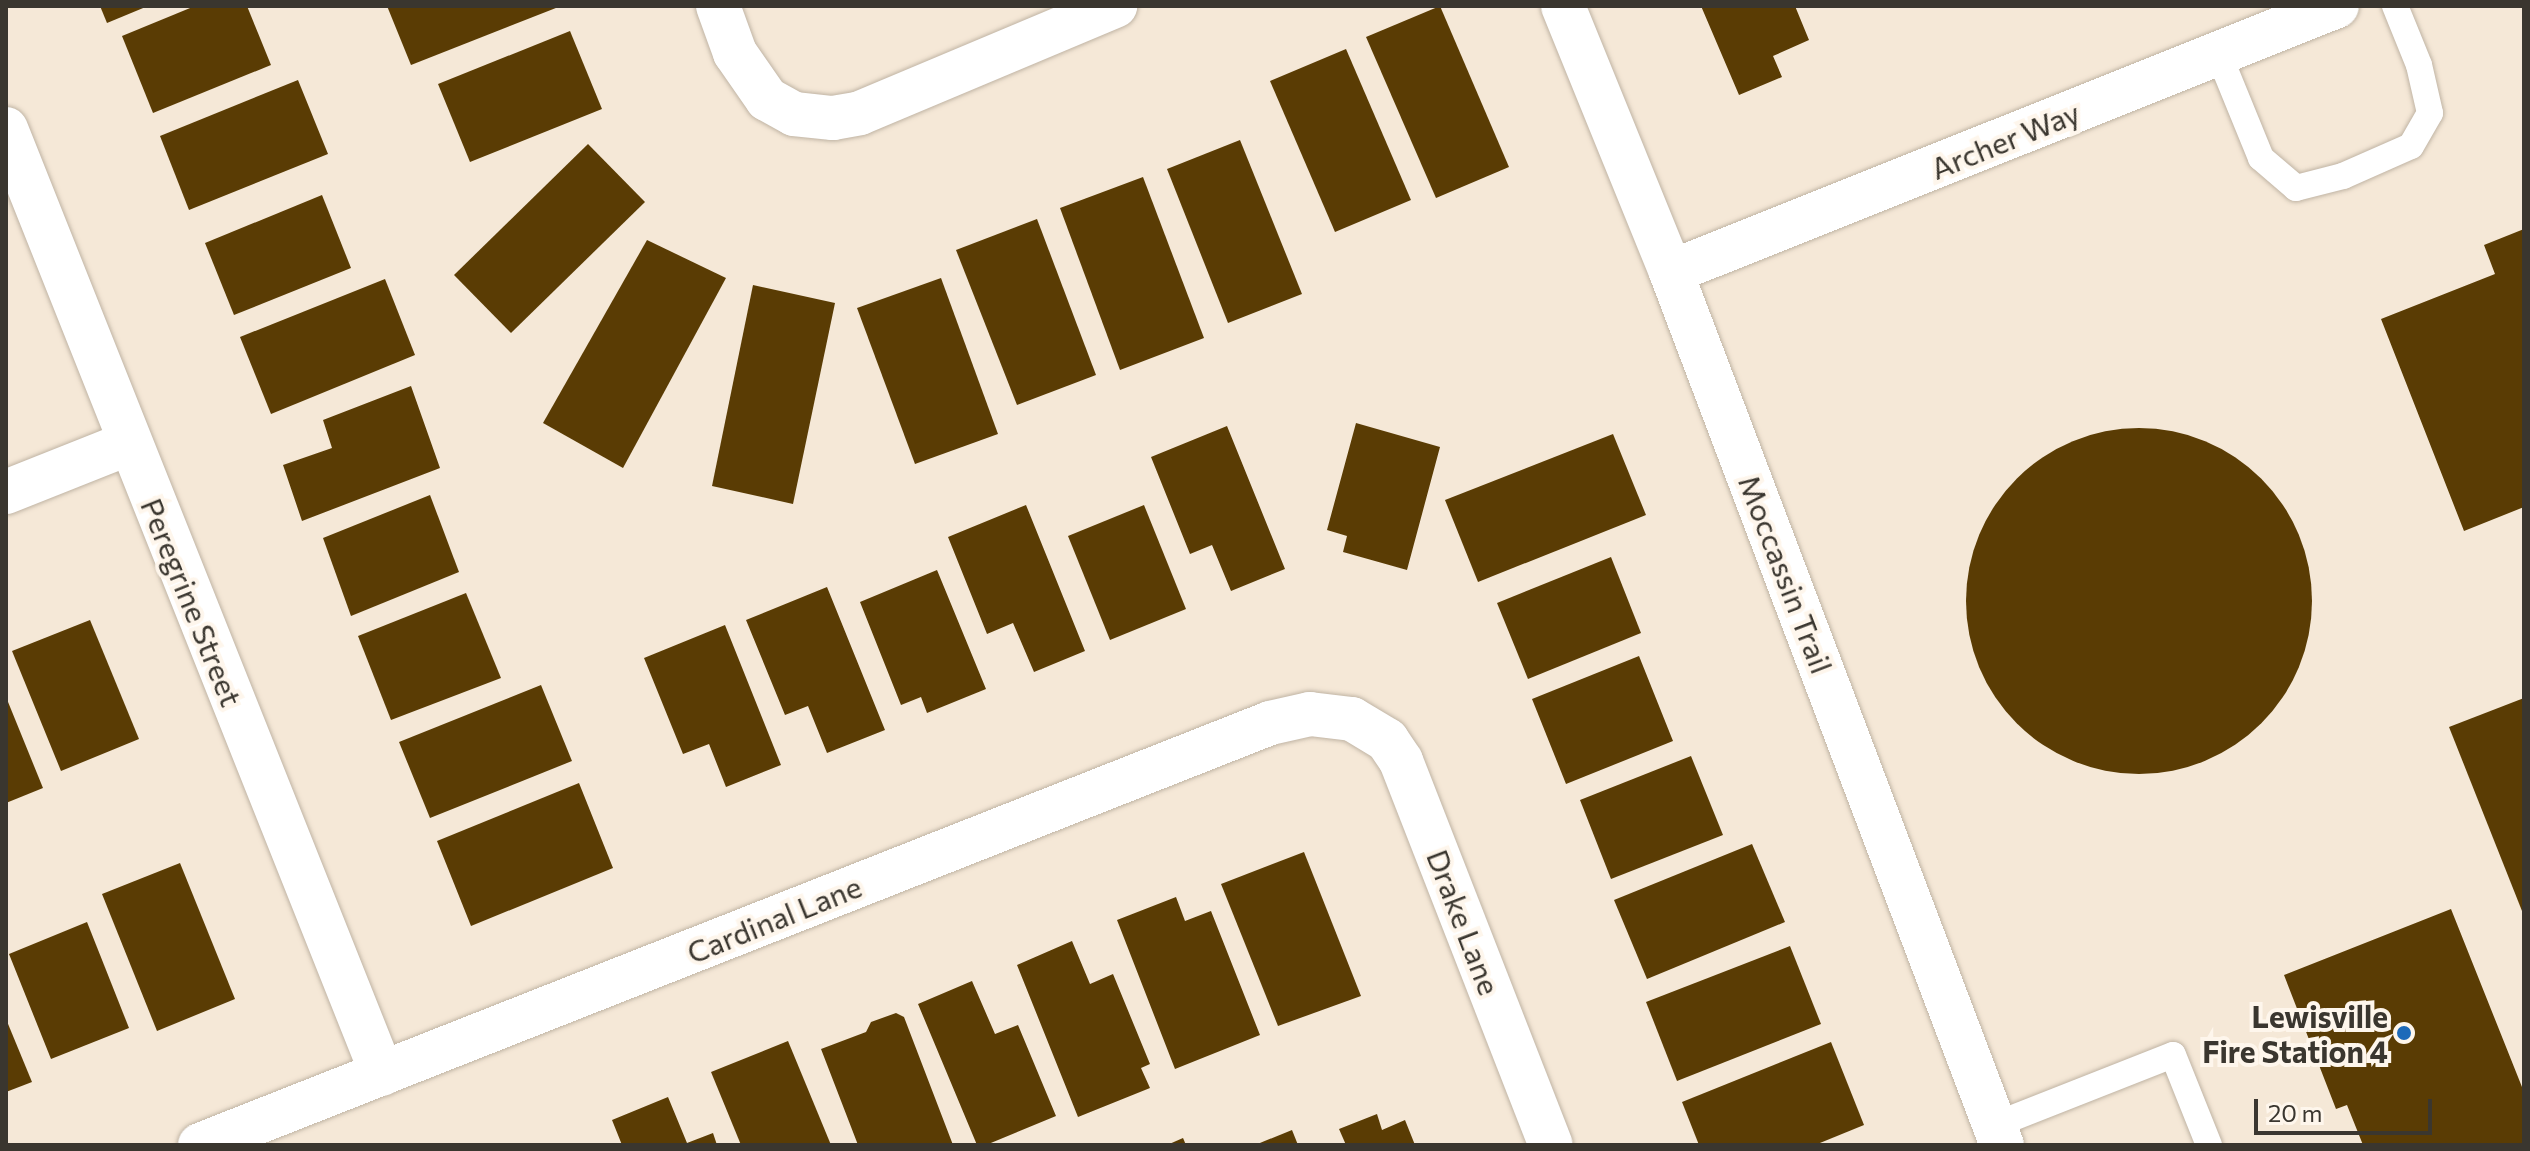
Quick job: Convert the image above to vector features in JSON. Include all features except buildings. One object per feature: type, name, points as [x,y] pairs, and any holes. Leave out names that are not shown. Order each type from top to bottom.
[{"type":"street","points":[[718,6],[749,79],[767,99],[794,114],[833,118],[860,113],[1115,6]]},
{"type":"street","name":"Moccassin Trail","points":[[1563,6],[1671,272],[1999,1135]]},
{"type":"street","name":"Archer Way","points":[[1671,272],[2337,6]]},
{"type":"street","name":"Peregrine Street","points":[[6,129],[382,1074]]},
{"type":"street","points":[[6,492],[129,443]]},
{"type":"street","name":"Cardinal Lane","points":[[200,1145],[1270,723],[1310,714],[1352,719]]},
{"type":"street","name":"Drake Lane","points":[[1352,719],[1387,740],[1401,761],[1551,1145]]},
{"type":"lane","points":[[2219,55],[2261,158],[2296,188],[2343,176],[2411,146],[2430,113],[2419,65],[2395,6]]},
{"type":"lane","points":[[1999,1135],[2173,1055],[2209,1145]]},
{"type":"place","name":"Lewisville Fire Station 4","points":[[2404,1033]]}]
